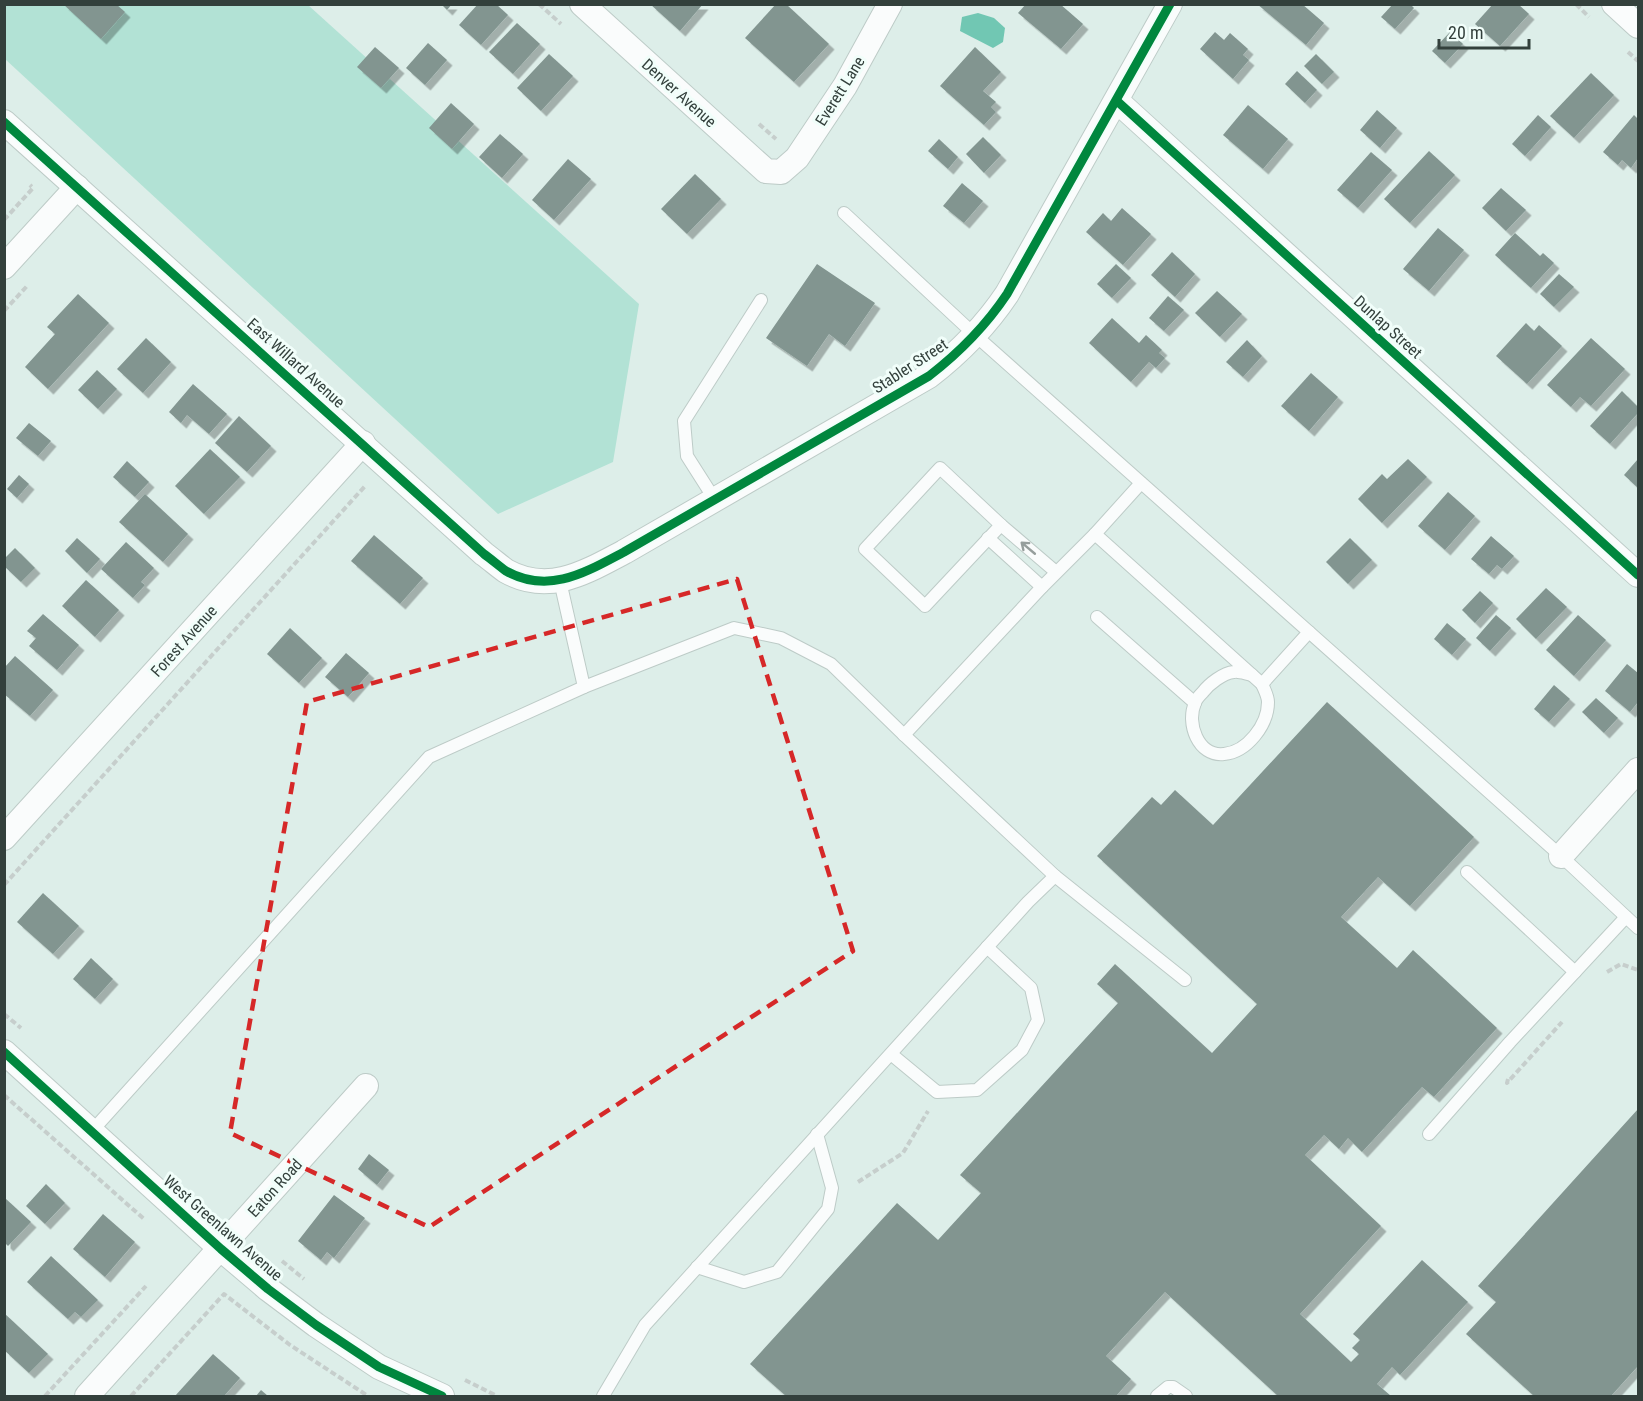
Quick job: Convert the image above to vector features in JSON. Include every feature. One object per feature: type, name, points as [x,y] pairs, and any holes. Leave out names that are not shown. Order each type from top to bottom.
[{"type":"street","name":"Denver Avenue","points":[[582,4],[766,171],[781,172]]},
{"type":"street","name":"Everett Lane","points":[[781,172],[797,158],[845,86],[890,4]]},
{"type":"street","name":"Stabler Street","points":[[585,572],[715,500],[929,375],[958,354],[995,312],[1007,294],[1170,4]]},
{"type":"street","points":[[1614,4],[1638,26]]},
{"type":"street","name":"Dunlap Street","points":[[1117,101],[1638,575]]},
{"type":"street","name":"East Willard Avenue","points":[[4,122],[484,554],[507,571],[529,579],[560,581],[585,572]]},
{"type":"street","points":[[4,267],[77,187]]},
{"type":"street","name":"Forest Avenue","points":[[4,838],[363,443]]},
{"type":"street","points":[[1561,856],[1638,770]]},
{"type":"street","name":"West Greenlawn Avenue","points":[[4,1052],[268,1289],[316,1325],[379,1367],[442,1396]]},
{"type":"street","name":"Eaton Road","points":[[87,1396],[366,1086]]},
{"type":"lane","points":[[844,213],[975,335],[1561,856],[1638,928]]},
{"type":"lane","points":[[715,500],[687,456],[684,421],[761,300]]},
{"type":"lane","points":[[1001,525],[925,606],[865,549],[940,468],[1056,572]]},
{"type":"lane","points":[[904,735],[1141,483]]},
{"type":"lane","points":[[1095,534],[1252,675],[1262,684],[1268,700],[1265,718],[1254,737],[1238,750],[1222,755],[1208,751],[1196,739],[1191,722],[1195,703],[1205,689],[1218,679],[1233,672],[1252,675]]},
{"type":"lane","points":[[988,538],[1042,587]]},
{"type":"lane","points":[[560,581],[584,687]]},
{"type":"lane","points":[[1097,617],[1195,703]]},
{"type":"lane","points":[[92,1131],[429,757],[584,687],[734,627],[781,638],[831,664],[1055,876],[1185,980]]},
{"type":"lane","points":[[1262,684],[1309,633]]},
{"type":"lane","points":[[1467,872],[1575,972]]},
{"type":"lane","points":[[603,1396],[645,1325],[987,947],[1055,876]]},
{"type":"lane","points":[[1428,1134],[1626,917]]},
{"type":"lane","points":[[891,1054],[937,1092],[977,1090],[1022,1050],[1038,1020],[1030,988],[987,947]]},
{"type":"lane","points":[[698,1267],[744,1282],[777,1272],[828,1209],[832,1188],[817,1134]]},
{"type":"lane","points":[[1157,1396],[1168,1387],[1186,1396]]},
{"type":"path","points":[[4,220],[33,188],[26,182]]},
{"type":"path","points":[[4,311],[34,278]]},
{"type":"path","points":[[4,885],[366,485],[374,493]]},
{"type":"path","points":[[4,1095],[152,1227]]},
{"type":"path","points":[[858,1182],[903,1153],[928,1111]]},
{"type":"path","points":[[274,1255],[311,1284]]},
{"type":"path","points":[[45,1396],[147,1285]]},
{"type":"path","points":[[131,1396],[224,1294],[290,1345],[368,1396]]},
{"type":"path","points":[[456,1376],[496,1396]]},
{"type":"highlighted area","points":[[737,579],[853,951],[429,1227],[230,1133],[307,702]]},
{"type":"shaded area","points":[[4,5],[308,5],[639,304],[613,462],[498,514],[5,59]]},
{"type":"shaded area","points":[[978,13],[994,18],[1005,28],[1003,42],[993,48],[960,31],[962,17]]},
{"type":"building","points":[[63,4],[116,4],[125,12],[101,39]]},
{"type":"building","points":[[441,4],[452,4],[447,10]]},
{"type":"building","points":[[478,4],[496,4],[508,15],[481,45],[459,25]]},
{"type":"building","points":[[650,4],[703,4],[680,31]]},
{"type":"building","points":[[776,4],[786,4],[829,44],[794,82],[745,38]]},
{"type":"building","points":[[1026,4],[1060,4],[1083,24],[1061,49],[1018,13]]},
{"type":"building","points":[[1257,4],[1302,4],[1324,23],[1306,45]]},
{"type":"building","points":[[1393,4],[1410,4],[1414,8],[1395,29],[1381,17]]},
{"type":"building","points":[[1493,4],[1518,4],[1529,14],[1500,46],[1475,24]]},
{"type":"building","points":[[517,23],[540,44],[513,74],[489,52]]},
{"type":"building","points":[[1215,32],[1224,40],[1230,33],[1248,49],[1243,55],[1249,60],[1233,79],[1200,49]]},
{"type":"building","points":[[1450,32],[1463,44],[1445,63],[1432,51]]},
{"type":"building","points":[[428,43],[447,60],[425,85],[406,68]]},
{"type":"building","points":[[375,47],[399,68],[381,88],[357,67]]},
{"type":"building","points":[[975,47],[1001,72],[983,91],[996,102],[991,107],[996,112],[984,125],[940,86]]},
{"type":"building","points":[[549,54],[573,76],[541,111],[517,88]]},
{"type":"building","points":[[1316,54],[1334,72],[1322,84],[1304,66]]},
{"type":"building","points":[[1297,71],[1317,90],[1305,103],[1285,84]]},
{"type":"building","points":[[1591,73],[1614,95],[1574,138],[1550,116]]},
{"type":"building","points":[[451,103],[474,124],[452,149],[429,128]]},
{"type":"building","points":[[1248,105],[1288,139],[1263,169],[1223,135]]},
{"type":"building","points":[[1377,110],[1397,128],[1380,148],[1360,130]]},
{"type":"building","points":[[1538,115],[1551,127],[1525,156],[1512,144]]},
{"type":"building","points":[[1634,115],[1638,119],[1638,158],[1631,168],[1622,160],[1618,165],[1603,152]]},
{"type":"building","points":[[500,134],[523,154],[502,178],[479,157]]},
{"type":"building","points":[[983,137],[1001,155],[984,173],[966,154]]},
{"type":"building","points":[[939,139],[958,157],[948,169],[928,151]]},
{"type":"building","points":[[1429,151],[1455,175],[1410,223],[1384,199]]},
{"type":"building","points":[[1371,152],[1392,170],[1358,208],[1337,190]]},
{"type":"building","points":[[568,159],[591,179],[554,220],[532,200]]},
{"type":"building","points":[[695,174],[721,199],[687,234],[661,209]]},
{"type":"building","points":[[962,183],[983,201],[964,223],[943,206]]},
{"type":"building","points":[[1501,188],[1526,210],[1506,231],[1482,208]]},
{"type":"building","points":[[1122,208],[1151,234],[1123,265],[1086,232],[1103,213],[1111,221]]},
{"type":"building","points":[[1438,228],[1464,250],[1429,291],[1403,269]]},
{"type":"building","points":[[1515,233],[1540,256],[1543,253],[1554,263],[1531,288],[1495,255]]},
{"type":"building","points":[[1172,252],[1195,274],[1175,297],[1151,275]]},
{"type":"building","points":[[817,264],[875,303],[845,346],[829,334],[807,366],[766,338]]},
{"type":"building","points":[[1116,264],[1131,278],[1112,298],[1097,284]]},
{"type":"building","points":[[1559,274],[1574,287],[1554,307],[1540,294]]},
{"type":"building","points":[[1217,291],[1242,314],[1220,337],[1195,313]]},
{"type":"building","points":[[78,294],[109,323],[48,389],[25,367],[55,334],[47,327]]},
{"type":"building","points":[[1168,296],[1184,310],[1164,331],[1149,318]]},
{"type":"building","points":[[1112,318],[1139,343],[1146,335],[1162,350],[1159,353],[1165,358],[1156,368],[1149,362],[1131,382],[1089,343]]},
{"type":"building","points":[[1526,323],[1534,331],[1539,325],[1562,346],[1527,384],[1496,356]]},
{"type":"building","points":[[146,338],[171,362],[143,393],[117,369]]},
{"type":"building","points":[[1591,338],[1625,369],[1591,406],[1580,397],[1571,407],[1547,385]]},
{"type":"building","points":[[1247,340],[1262,356],[1243,377],[1226,362]]},
{"type":"building","points":[[97,370],[117,389],[98,409],[78,390]]},
{"type":"building","points":[[1311,373],[1338,397],[1309,431],[1281,406]]},
{"type":"building","points":[[193,384],[227,414],[209,434],[187,415],[181,423],[169,412]]},
{"type":"building","points":[[1622,391],[1638,407],[1638,413],[1610,444],[1590,426]]},
{"type":"building","points":[[239,416],[271,446],[247,472],[215,443]]},
{"type":"building","points":[[29,423],[51,441],[38,456],[16,438]]},
{"type":"building","points":[[210,449],[240,477],[204,514],[175,486]]},
{"type":"building","points":[[1408,459],[1427,477],[1382,523],[1358,499],[1382,474],[1387,479]]},
{"type":"building","points":[[1638,459],[1638,488],[1624,475]]},
{"type":"building","points":[[127,461],[149,482],[135,497],[113,477]]},
{"type":"building","points":[[19,475],[29,484],[17,498],[7,489]]},
{"type":"building","points":[[1448,492],[1475,516],[1445,550],[1418,526]]},
{"type":"building","points":[[145,494],[188,534],[163,562],[119,522]]},
{"type":"building","points":[[374,535],[423,578],[400,604],[351,561]]},
{"type":"building","points":[[1491,536],[1514,556],[1502,569],[1497,565],[1489,574],[1471,559]]},
{"type":"building","points":[[77,538],[100,559],[87,573],[65,551]]},
{"type":"building","points":[[1350,538],[1372,560],[1348,584],[1326,562]]},
{"type":"building","points":[[126,542],[154,568],[141,582],[145,585],[133,598],[101,569]]},
{"type":"building","points":[[15,548],[35,568],[21,582],[4,566],[4,559]]},
{"type":"building","points":[[86,580],[119,610],[95,637],[62,606]]},
{"type":"building","points":[[1546,588],[1567,607],[1536,639],[1516,619]]},
{"type":"building","points":[[1480,591],[1493,603],[1475,623],[1462,610]]},
{"type":"building","points":[[43,614],[79,645],[57,670],[29,646],[36,638],[27,631]]},
{"type":"building","points":[[1496,615],[1511,628],[1490,651],[1476,638]]},
{"type":"building","points":[[1578,615],[1606,640],[1574,676],[1546,650]]},
{"type":"building","points":[[1447,623],[1466,639],[1452,655],[1434,639]]},
{"type":"building","points":[[290,628],[322,658],[299,683],[267,654]]},
{"type":"building","points":[[346,653],[369,673],[348,697],[325,677]]},
{"type":"building","points":[[15,656],[53,690],[30,716],[4,694],[4,668]]},
{"type":"building","points":[[1627,664],[1638,673],[1638,702],[1630,712],[1605,691]]},
{"type":"building","points":[[1554,685],[1570,699],[1549,722],[1534,709]]},
{"type":"building","points":[[1596,698],[1618,718],[1604,733],[1582,712]]},
{"type":"building","points":[[1327,702],[1474,837],[1410,906],[1378,877],[1341,917],[1397,968],[1413,950],[1497,1028],[1434,1097],[1422,1087],[1362,1152],[1348,1138],[1339,1149],[1324,1135],[1305,1155],[1381,1226],[1300,1314],[1351,1362],[1359,1354],[1352,1348],[1360,1340],[1353,1334],[1422,1260],[1468,1302],[1400,1375],[1392,1367],[1377,1384],[1391,1396],[1278,1396],[1165,1292],[1106,1356],[1131,1379],[1116,1396],[786,1396],[750,1364],[897,1203],[938,1240],[981,1193],[960,1175],[1118,1003],[1097,984],[1115,964],[1212,1053],[1257,1004],[1097,856],[1152,797],[1161,805],[1175,790],[1213,825]]},
{"type":"building","points":[[43,893],[79,926],[53,954],[17,922]]},
{"type":"building","points":[[91,958],[113,979],[95,999],[73,979]]},
{"type":"building","points":[[1638,1109],[1638,1366],[1611,1396],[1534,1396],[1466,1334],[1496,1302],[1478,1286]]},
{"type":"building","points":[[369,1154],[389,1170],[377,1185],[358,1169]]},
{"type":"building","points":[[46,1184],[65,1203],[45,1224],[26,1206]]},
{"type":"building","points":[[334,1195],[365,1218],[334,1258],[327,1252],[321,1260],[298,1241]]},
{"type":"building","points":[[5,1198],[31,1222],[8,1246],[5,1243]]},
{"type":"building","points":[[103,1214],[135,1242],[105,1277],[73,1249]]},
{"type":"building","points":[[51,1256],[98,1300],[81,1317],[75,1312],[68,1319],[27,1282]]},
{"type":"building","points":[[4,1313],[48,1354],[29,1373],[4,1350]]},
{"type":"building","points":[[213,1354],[240,1378],[224,1396],[175,1396]]},
{"type":"building","points":[[261,1390],[268,1396],[256,1396]]},
{"type":"cycle path","points":[[4,122],[484,554],[506,571],[522,578],[552,581],[596,567],[624,552],[929,376],[962,348],[1007,294],[1170,4]]},
{"type":"cycle path","points":[[1117,101],[1638,575]]},
{"type":"cycle path","points":[[4,1052],[268,1289],[316,1325],[379,1367],[442,1396]]}]
